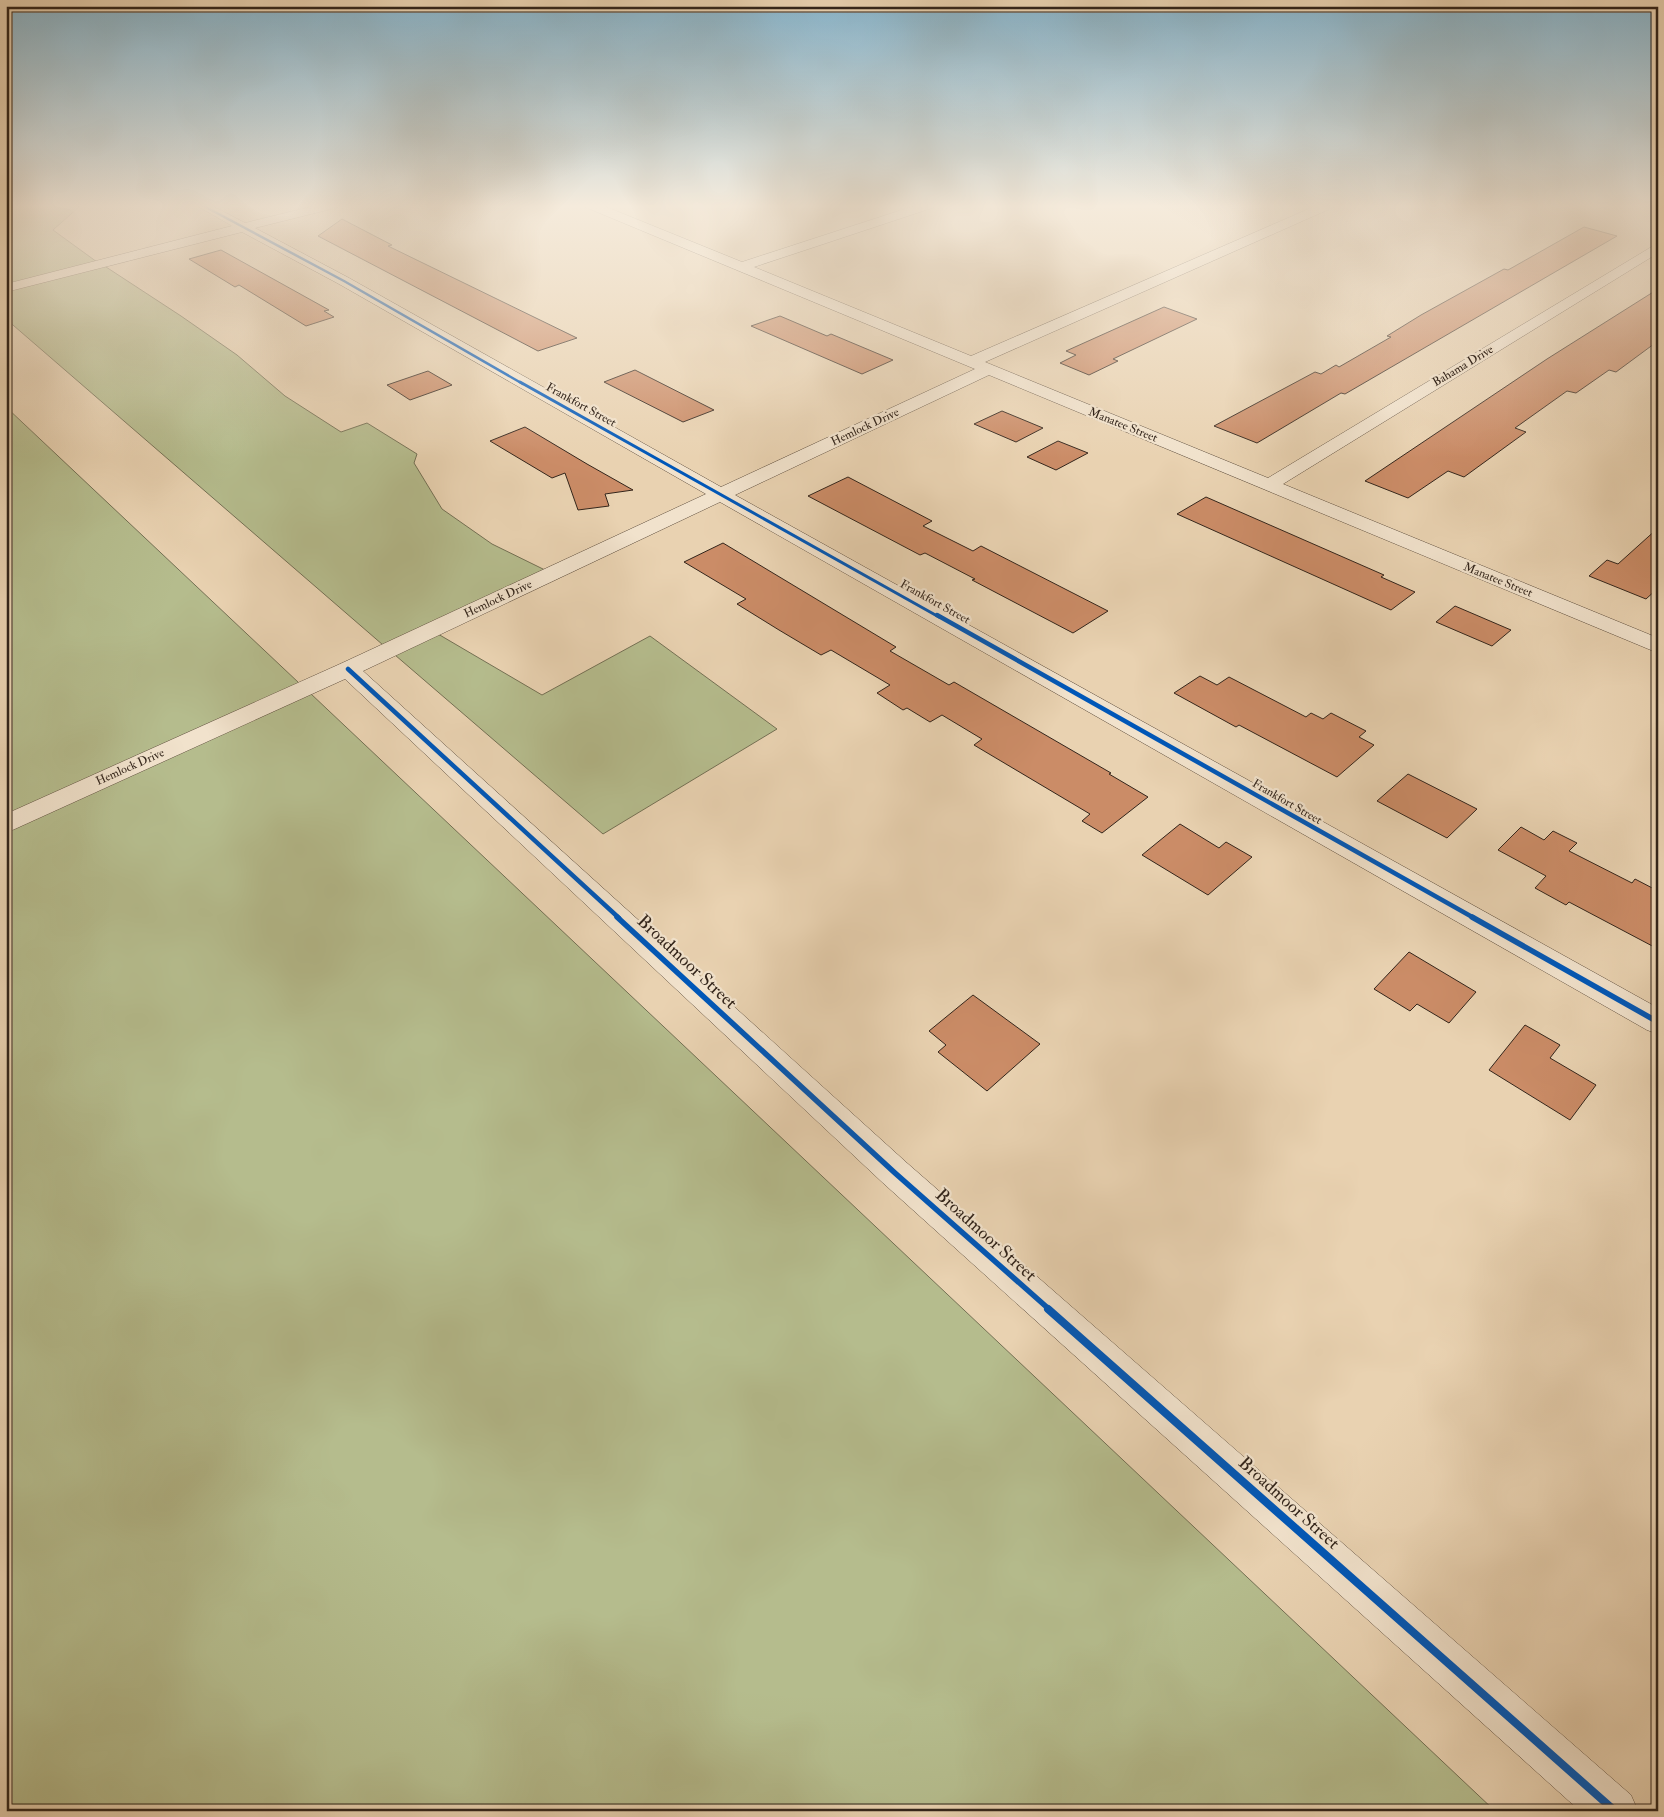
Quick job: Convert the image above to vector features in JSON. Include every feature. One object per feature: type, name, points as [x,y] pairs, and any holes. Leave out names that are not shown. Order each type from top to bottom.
[{"type":"street","name":"Frankfort Street","points":[[354,289],[1658,1022]]},
{"type":"street","name":"Manatee Street","points":[[794,289],[1658,646]]},
{"type":"street","name":"Hemlock Drive","points":[[6,824],[348,669],[723,495],[980,366],[1147,289]]},
{"type":"street","name":"Bahama Drive","points":[[1269,485],[1590,289]]},
{"type":"street","name":"Broadmoor Street","points":[[348,669],[895,1173],[1615,1811]]},
{"type":"green space","points":[[14,289],[139,289],[237,355],[285,396],[341,432],[367,423],[417,454],[414,463],[442,509],[492,544],[545,570],[383,645],[6,319],[6,291]]},
{"type":"green space","points":[[6,407],[299,683],[6,815]]},
{"type":"green space","points":[[438,634],[542,695],[650,636],[777,729],[603,834],[395,655]]},
{"type":"green space","points":[[310,693],[1495,1811],[6,1811],[6,832]]},
{"type":"building","points":[[245,289],[291,289],[329,310],[324,311],[334,317],[306,326]]},
{"type":"building","points":[[419,289],[476,289],[577,338],[538,351]]},
{"type":"building","points":[[1468,289],[1526,289],[1345,394],[1341,393],[1257,443],[1214,426],[1315,372],[1321,374],[1336,365],[1339,367],[1391,337],[1387,336]]},
{"type":"building","points":[[1658,289],[1658,341],[1616,372],[1609,370],[1576,393],[1567,391],[1515,428],[1526,432],[1464,477],[1448,471],[1408,498],[1365,481],[1547,359]]},
{"type":"building","points":[[1164,307],[1197,319],[1113,359],[1118,361],[1089,375],[1060,363],[1076,355],[1066,351]]},
{"type":"building","points":[[780,316],[827,336],[831,334],[893,360],[862,374],[751,326]]},
{"type":"building","points":[[635,370],[714,410],[683,422],[604,382]]},
{"type":"building","points":[[428,371],[452,385],[410,400],[387,385]]},
{"type":"building","points":[[1002,411],[1043,428],[1016,442],[974,424]]},
{"type":"building","points":[[525,427],[633,490],[605,494],[609,506],[578,510],[565,473],[552,478],[490,441]]},
{"type":"building","points":[[1058,441],[1088,453],[1056,470],[1027,457]]},
{"type":"building","points":[[848,477],[932,521],[923,526],[973,551],[981,546],[1108,611],[1073,633],[925,553],[920,555],[808,496]]},
{"type":"building","points":[[1206,497],[1384,575],[1381,577],[1415,592],[1391,610],[1177,514]]},
{"type":"building","points":[[1658,528],[1658,588],[1646,599],[1589,576],[1607,560],[1618,564]]},
{"type":"building","points":[[723,543],[896,647],[890,651],[949,685],[954,682],[1111,773],[1109,774],[1148,797],[1102,833],[1082,821],[1090,814],[974,745],[982,739],[942,715],[930,722],[907,708],[903,710],[877,693],[890,685],[831,650],[821,655],[779,630],[737,604],[746,599],[684,562]]},
{"type":"building","points":[[1455,606],[1511,630],[1492,646],[1436,622]]},
{"type":"building","points":[[1200,676],[1217,685],[1229,677],[1306,717],[1311,713],[1323,719],[1331,713],[1366,731],[1359,737],[1374,745],[1337,777],[1239,725],[1236,727],[1174,693]]},
{"type":"building","points":[[1408,774],[1477,809],[1447,838],[1377,801]]},
{"type":"building","points":[[1180,824],[1219,848],[1226,842],[1252,857],[1208,895],[1142,855]]},
{"type":"building","points":[[1521,827],[1544,840],[1553,831],[1577,843],[1569,851],[1632,883],[1635,879],[1658,891],[1658,949],[1569,902],[1566,905],[1535,888],[1546,876],[1498,850]]},
{"type":"building","points":[[1409,952],[1476,992],[1449,1023],[1417,1004],[1410,1011],[1374,989]]},
{"type":"building","points":[[973,995],[1040,1044],[987,1091],[938,1052],[946,1045],[929,1031]]},
{"type":"building","points":[[1525,1025],[1560,1045],[1550,1058],[1596,1085],[1570,1120],[1489,1070]]},
{"type":"cycle path","points":[[358,289],[544,396],[1658,1022]]},
{"type":"cycle path","points":[[348,669],[895,1173],[1615,1811]]}]
